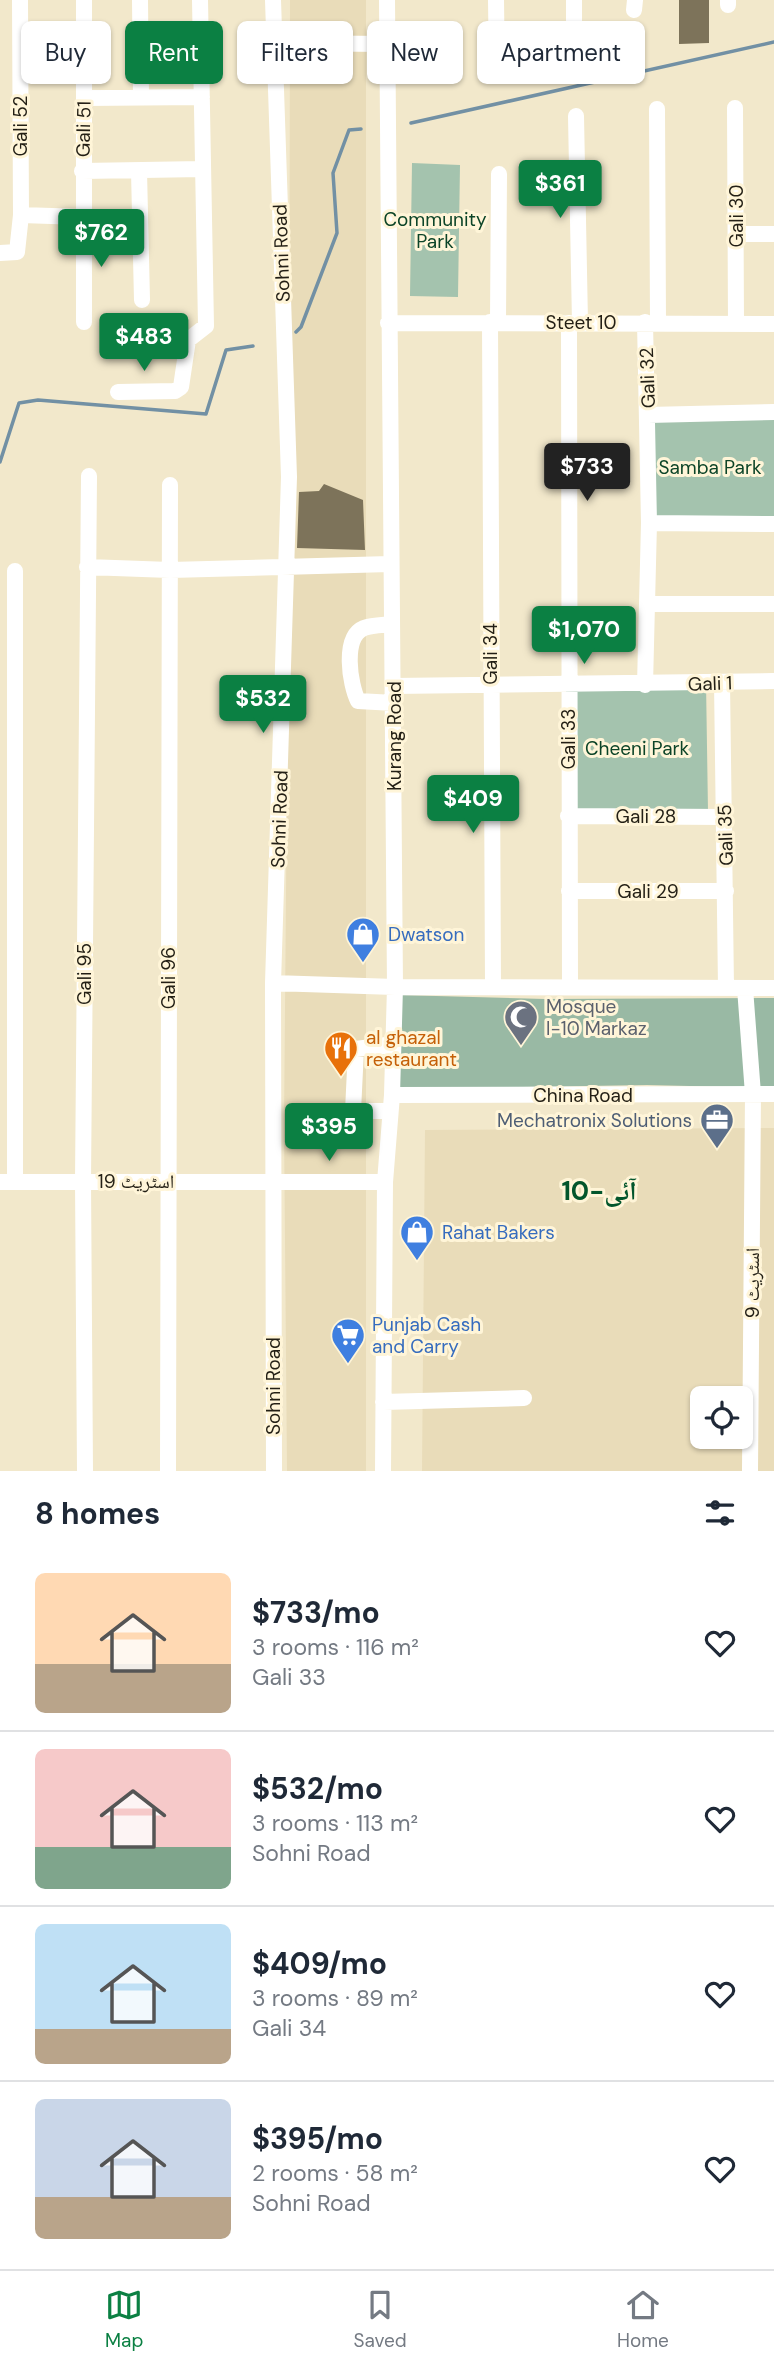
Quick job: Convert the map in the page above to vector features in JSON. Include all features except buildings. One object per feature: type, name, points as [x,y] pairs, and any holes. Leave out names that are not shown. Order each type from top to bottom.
[{"type":"street","name":"Gali 52","points":[[8,252],[21,215],[20,0]]},
{"type":"street","name":"Gali 51","points":[[83,322],[84,0]]},
{"type":"street","points":[[140,0],[141,96]]},
{"type":"street","points":[[118,391],[175,391],[181,387],[188,340],[206,326],[200,0]]},
{"type":"street","name":"Sohni Road","points":[[273,0],[273,21]]},
{"type":"street","name":"Kurang Road","points":[[387,0],[387,21]]},
{"type":"street","points":[[496,0],[496,21]]},
{"type":"street","points":[[574,0],[574,21]]},
{"type":"street","name":"Sohni Road","points":[[274,1471],[273,983],[289,477],[275,84]]},
{"type":"street","name":"Kurang Road","points":[[383,1471],[385,1182],[395,987],[387,84]]},
{"type":"street","points":[[84,98],[202,97]]},
{"type":"street","name":"Gali 30","points":[[735,108],[736,323]]},
{"type":"street","name":"Gali 32","points":[[645,685],[649,523],[648,415],[657,109]]},
{"type":"street","name":"Gali 33","points":[[570,988],[568,684],[576,116]]},
{"type":"street","points":[[82,171],[202,169]]},
{"type":"street","points":[[139,171],[142,300]]},
{"type":"street","name":"Gali 34","points":[[493,986],[490,684],[494,322],[499,174]]},
{"type":"street","points":[[21,215],[82,217]]},
{"type":"street","points":[[736,234],[774,234]]},
{"type":"street","name":"Steet 10","points":[[388,323],[774,324]]},
{"type":"street","points":[[648,415],[774,412]]},
{"type":"street","name":"Gali 95","points":[[85,1471],[83,1181],[89,477]]},
{"type":"street","name":"Gali 96","points":[[168,1471],[170,485]]},
{"type":"street","points":[[649,523],[774,524]]},
{"type":"street","points":[[87,567],[170,570],[390,564]]},
{"type":"street","points":[[8,1182],[7,940],[15,571]]},
{"type":"street","points":[[648,604],[774,604]]},
{"type":"street","name":"Gali 1","points":[[392,624],[363,628],[356,634],[352,644],[352,689],[358,701],[490,684],[645,685],[774,681]]},
{"type":"street","name":"Gali 35","points":[[722,682],[726,988]]},
{"type":"street","name":"Gali 28","points":[[568,816],[724,817]]},
{"type":"street","name":"Gali 29","points":[[569,891],[726,891]]},
{"type":"street","points":[[273,983],[395,987],[774,988]]},
{"type":"street","name":"اسٹریٹ 9","points":[[745,988],[753,1094],[750,1471]]},
{"type":"street","name":"China Road","points":[[394,1044],[355,1049],[353,1111],[391,1103],[774,1094]]},
{"type":"street","name":"اسٹریٹ 19","points":[[8,1182],[385,1182]]},
{"type":"street","points":[[383,1402],[524,1398]]},
{"type":"shaded area","points":[[290,0],[366,0],[366,1471],[287,1471],[284,1126],[290,84],[353,84],[353,21],[290,21]]},
{"type":"shaded area","points":[[774,1128],[774,1471],[422,1471],[425,1130]]},
{"type":"green space","name":"Community Park","points":[[412,163],[460,165],[458,297],[410,296]]},
{"type":"green space","name":"Samba Park","points":[[774,411],[774,522],[646,520],[645,413]]},
{"type":"green space","name":"Cheeni Park","points":[[566,681],[706,682],[708,811],[567,814]]},
{"type":"green space","points":[[399,995],[545,999],[774,998],[774,1088],[647,1085],[397,1089]]},
{"type":"waterway","points":[[411,123],[774,42]]},
{"type":"waterway","points":[[296,332],[301,327],[337,233],[333,173],[349,130],[361,129]]},
{"type":"waterway","points":[[0,462],[19,403],[38,400],[206,414],[226,350],[253,346]]},
{"type":"place","name":"Dwatson","points":[[363,964]]},
{"type":"place","name":"Mosque I-10 Markaz","points":[[521,1047]]},
{"type":"place","name":"al ghazal restaurant","points":[[341,1078]]},
{"type":"place","name":"Mechatronix Solutions","points":[[717,1150]]},
{"type":"place","name":"Rahat Bakers","points":[[417,1262]]},
{"type":"place","name":"Punjab Cash and Carry","points":[[348,1365]]},
{"type":"district","name":"آئی-10","points":[[599,1191]]}]
